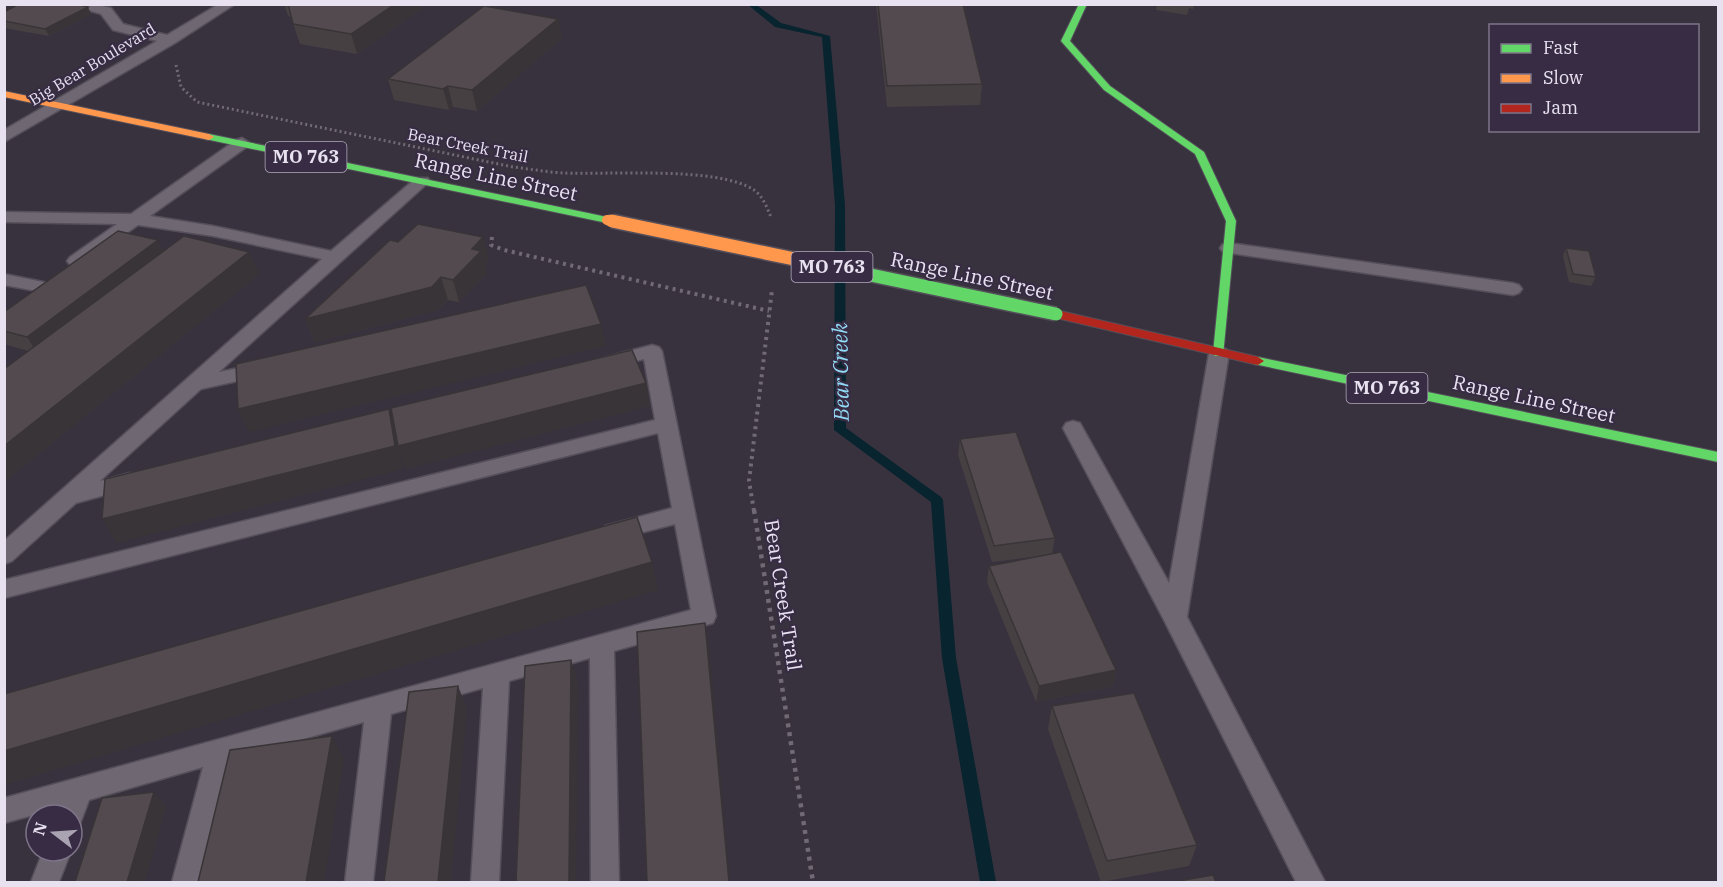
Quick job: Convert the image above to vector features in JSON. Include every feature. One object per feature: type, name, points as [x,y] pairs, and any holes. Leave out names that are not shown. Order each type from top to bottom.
[{"type":"main road","points":[[1083,4],[1065,41],[1107,88],[1199,152],[1231,221],[1219,353]]},
{"type":"main road","name":"Range Line Street","points":[[4,94],[1056,314],[1219,353],[1719,457]]},
{"type":"lane","points":[[74,4],[106,11],[118,27],[170,39]]},
{"type":"lane","name":"Big Bear Boulevard","points":[[4,137],[229,4]]},
{"type":"lane","points":[[23,301],[242,143]]},
{"type":"lane","points":[[4,555],[422,181]]},
{"type":"lane","points":[[4,217],[134,219],[213,231],[335,257]]},
{"type":"lane","points":[[1229,248],[1513,289]]},
{"type":"lane","points":[[4,279],[42,287]]},
{"type":"lane","points":[[4,811],[704,616],[652,351],[583,368]]},
{"type":"lane","points":[[1175,617],[1219,353]]},
{"type":"lane","points":[[193,385],[285,364]]},
{"type":"lane","points":[[4,589],[666,424]]},
{"type":"lane","points":[[1073,428],[1175,617],[1311,882]]},
{"type":"lane","points":[[67,497],[147,477]]},
{"type":"lane","points":[[591,538],[684,513]]},
{"type":"lane","points":[[602,644],[605,882]]},
{"type":"lane","points":[[485,882],[497,673]]},
{"type":"lane","points":[[359,882],[379,706]]},
{"type":"lane","points":[[186,882],[221,750]]},
{"type":"lane","points":[[75,803],[80,789]]},
{"type":"lane","points":[[45,882],[52,863]]},
{"type":"path","name":"Bear Creek Trail","points":[[179,59],[176,65],[178,84],[189,97],[197,102],[513,167],[553,172],[697,176],[727,180],[754,190],[767,204],[773,225]]},
{"type":"path","points":[[492,237],[491,244],[504,250],[769,310]]},
{"type":"path","name":"Bear Creek Trail","points":[[772,288],[749,481],[813,882]]},
{"type":"building","points":[[19,4],[76,4],[88,7],[45,29],[4,21],[4,12]]},
{"type":"building","points":[[288,4],[395,4],[351,34],[293,24]]},
{"type":"building","points":[[878,4],[963,4],[982,84],[887,86]]},
{"type":"building","points":[[484,6],[558,19],[472,90],[448,86],[443,89],[388,79]]},
{"type":"building","points":[[418,224],[483,237],[472,249],[481,251],[453,280],[441,277],[432,287],[305,319],[390,240],[398,242]]},
{"type":"building","points":[[118,231],[158,240],[27,337],[4,331],[4,312]]},
{"type":"building","points":[[184,236],[249,252],[4,446],[4,369]]},
{"type":"building","points":[[1566,248],[1589,251],[1596,277],[1573,274]]},
{"type":"building","points":[[586,285],[601,324],[238,409],[236,364]]},
{"type":"building","points":[[632,350],[646,383],[398,446],[391,408]]},
{"type":"building","points":[[389,409],[395,446],[102,519],[105,479]]},
{"type":"building","points":[[1016,432],[1055,538],[994,546],[960,439]]},
{"type":"building","points":[[637,517],[652,562],[4,751],[4,694]]},
{"type":"building","points":[[1061,552],[1116,670],[1039,686],[989,566]]},
{"type":"building","points":[[705,623],[729,882],[647,882],[637,632]]},
{"type":"building","points":[[571,660],[569,882],[516,882],[525,666]]},
{"type":"building","points":[[458,686],[438,882],[384,882],[409,692]]},
{"type":"building","points":[[1134,693],[1197,845],[1107,861],[1052,706]]},
{"type":"building","points":[[332,736],[306,882],[198,882],[230,750]]},
{"type":"building","points":[[154,792],[127,882],[75,882],[81,863],[84,863],[84,854],[102,798]]},
{"type":"building","points":[[1213,875],[1216,882],[1173,882]]},
{"type":"waterway","name":"Bear Creek","points":[[750,4],[778,25],[826,36],[840,205],[840,430],[937,500],[949,658],[988,882]]},
{"type":"traffic: fast","points":[[1083,4],[1065,41],[1107,88],[1199,152],[1231,221],[1219,353]]},
{"type":"traffic: fast","points":[[209,137],[607,220]]},
{"type":"traffic: fast","points":[[828,266],[1056,314]]},
{"type":"traffic: fast","points":[[1258,361],[1718,457]]},
{"type":"traffic: slow","points":[[4,94],[209,137]]},
{"type":"traffic: slow","points":[[607,220],[828,266]]},
{"type":"traffic: jam","points":[[1056,314],[1258,361]]}]
